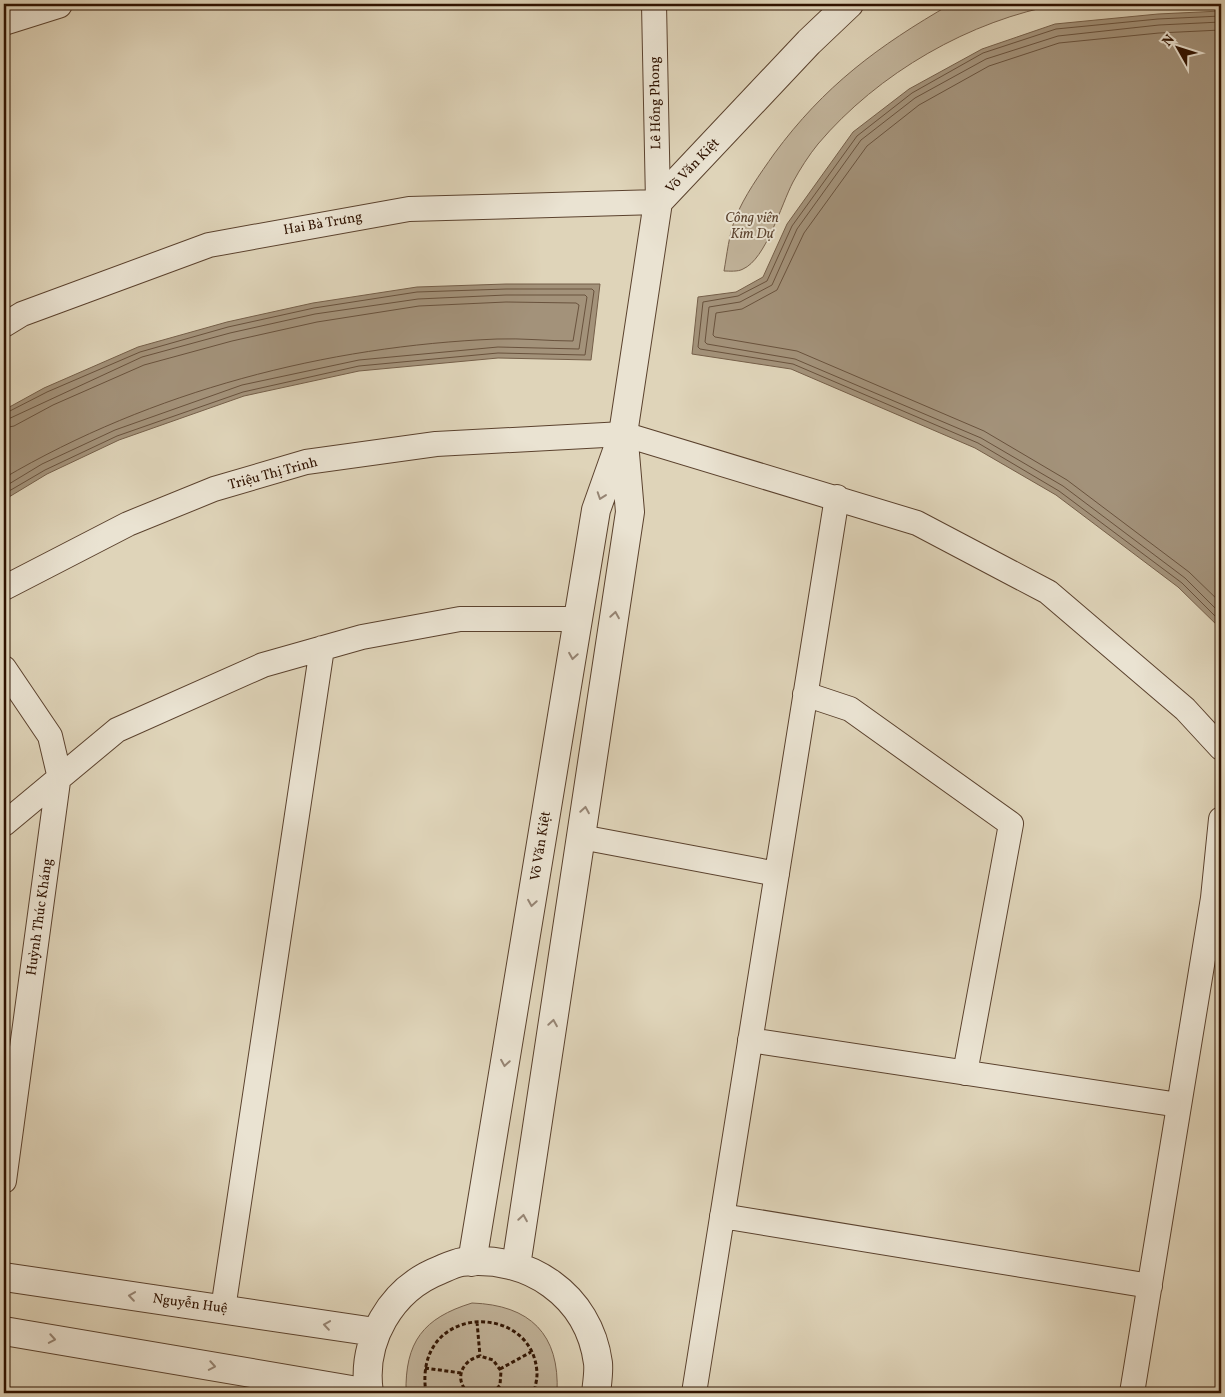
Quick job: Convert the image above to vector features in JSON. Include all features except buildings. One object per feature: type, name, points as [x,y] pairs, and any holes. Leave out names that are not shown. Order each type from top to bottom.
[{"type":"street","points":[[4,20],[58,4]]},
{"type":"street","name":"Lê Hồng Phong","points":[[654,4],[658,202]]},
{"type":"street","name":"Võ Văn Kiệt","points":[[472,1262],[596,510],[623,434],[658,202],[809,42],[849,4]]},
{"type":"street","name":"Hai Bà Trưng","points":[[4,325],[22,314],[209,246],[408,209],[658,202]]},
{"type":"street","name":"Võ Văn Kiệt","points":[[516,1266],[630,512],[623,434]]},
{"type":"street","name":"Triệu Thị Trinh","points":[[4,588],[128,524],[214,489],[306,462],[436,444],[623,434],[837,497],[917,523],[1048,592],[1185,709],[1221,748]]},
{"type":"street","points":[[694,1393],[837,497]]},
{"type":"street","points":[[4,824],[116,730],[263,665],[362,637],[460,619],[579,619]]},
{"type":"street","points":[[223,1309],[322,648]]},
{"type":"street","name":"Huỳnh Thúc Kháng","points":[[4,668],[50,736],[59,778],[4,1181]]},
{"type":"street","points":[[806,694],[850,709],[1011,824],[965,1073]]},
{"type":"street","points":[[1132,1393],[1213,898],[1221,819]]},
{"type":"street","points":[[581,837],[777,874]]},
{"type":"street","points":[[750,1040],[1179,1105]]},
{"type":"street","points":[[722,1216],[1150,1286]]},
{"type":"street","points":[[4,1331],[369,1393],[366,1374],[375,1332],[393,1302],[423,1276],[460,1262],[499,1261],[536,1273],[567,1296],[588,1327],[598,1364],[596,1393]]},
{"type":"street","name":"Nguyễn Huệ","points":[[4,1277],[375,1332]]},
{"type":"path","points":[[426,1393],[423,1376],[426,1359],[435,1343],[449,1329],[468,1322],[487,1321],[506,1327],[522,1338],[531,1352],[537,1374],[534,1393]]},
{"type":"path","points":[[477,1322],[480,1356]]},
{"type":"path","points":[[500,1369],[531,1352]]},
{"type":"path","points":[[469,1393],[463,1386],[461,1373],[467,1362],[480,1356],[493,1360],[500,1369],[502,1378],[496,1392]]},
{"type":"path","points":[[425,1368],[461,1373]]},
{"type":"green space","name":"Công viên Kim Dự","points":[[951,4],[1061,4],[993,23],[960,37],[928,53],[868,94],[842,118],[808,157],[793,182],[766,243],[759,254],[743,269],[724,271],[731,231],[739,210],[758,177],[793,130],[812,108],[854,69],[876,52]]},
{"type":"green space","points":[[472,1303],[492,1305],[510,1310],[525,1317],[537,1327],[547,1339],[553,1354],[557,1372],[557,1393],[406,1393],[409,1360],[420,1334],[441,1316]]},
{"type":"water","points":[[1221,11],[1221,629],[1178,587],[1056,495],[975,448],[791,369],[692,354],[698,297],[736,292],[763,277],[787,224],[853,132],[909,89],[982,49],[1055,24],[1158,14]]},
{"type":"water","points":[[506,284],[600,284],[591,360],[498,358],[359,371],[244,396],[119,440],[47,474],[4,500],[4,410],[44,388],[138,347],[227,322],[313,303],[417,287]]}]
